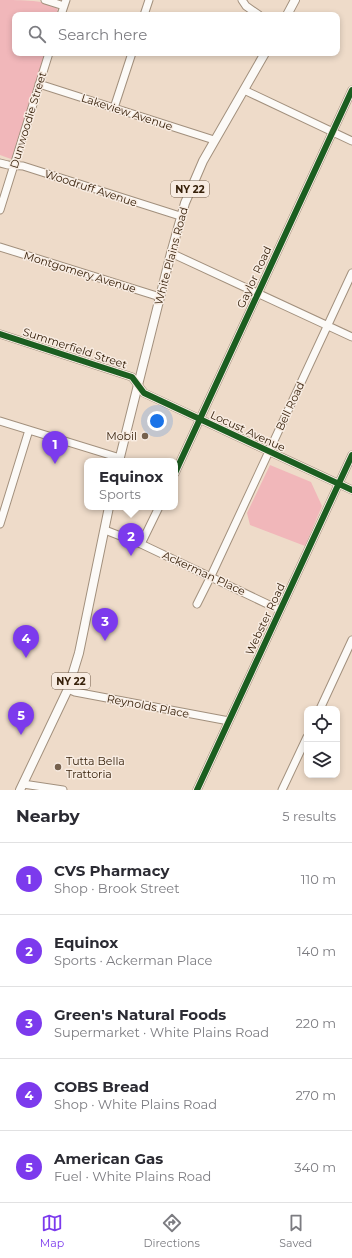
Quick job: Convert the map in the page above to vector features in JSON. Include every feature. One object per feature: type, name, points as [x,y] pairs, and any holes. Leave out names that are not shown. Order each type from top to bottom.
[{"type":"main road","points":[[289,12],[295,0]]},
{"type":"main road","name":"White Plains Road","points":[[120,458],[180,216],[193,183],[214,140],[263,56]]},
{"type":"main road","name":"NY 22","points":[[21,787],[68,689],[79,653],[108,510]]},
{"type":"street","points":[[45,0],[65,3]]},
{"type":"street","points":[[145,12],[149,0]]},
{"type":"street","points":[[242,0],[246,6],[255,12]]},
{"type":"street","name":"Dunwoodie Street","points":[[0,210],[48,56]]},
{"type":"street","points":[[114,108],[131,56]]},
{"type":"street","name":"Lakeview Avenue","points":[[39,84],[214,140]]},
{"type":"street","points":[[244,90],[352,141]]},
{"type":"street","name":"Gaylor Road","points":[[178,467],[352,90]]},
{"type":"street","name":"Woodruff Avenue","points":[[0,162],[14,166],[23,166],[180,216]]},
{"type":"street","name":"Montgomery Avenue","points":[[0,247],[160,297]]},
{"type":"street","points":[[171,253],[352,337]]},
{"type":"street","name":"Bell Road","points":[[197,604],[352,273]]},
{"type":"street","name":"Summerfield Street","points":[[0,334],[132,376],[138,387]]},
{"type":"street","name":"Locust Avenue","points":[[138,387],[144,393],[352,490]]},
{"type":"street","points":[[0,421],[114,458]]},
{"type":"street","points":[[0,524],[29,430]]},
{"type":"street","name":"Webster Road","points":[[196,790],[352,455]]},
{"type":"street","points":[[141,544],[158,510]]},
{"type":"street","name":"Ackerman Place","points":[[105,530],[141,544],[211,576],[280,610]]},
{"type":"street","points":[[321,706],[352,640]]},
{"type":"street","name":"Reynolds Place","points":[[68,689],[81,693],[229,721]]},
{"type":"street","points":[[282,790],[305,742]]},
{"type":"street","points":[[21,787],[63,790]]},
{"type":"shaded area","points":[[0,0],[29,1],[51,4],[56,6],[58,12],[12,12],[12,56],[45,56],[13,157],[11,159],[0,155]]},
{"type":"shaded area","points":[[270,465],[311,482],[322,506],[305,546],[250,525],[247,513]]},
{"type":"cycle path","points":[[178,467],[352,90]]},
{"type":"cycle path","points":[[0,334],[132,377],[144,393],[352,490]]},
{"type":"cycle path","points":[[197,790],[352,455]]},
{"type":"place","name":"Mobil","points":[[145,436]]},
{"type":"place","name":"CVS Pharmacy","points":[[55,464]]},
{"type":"place","name":"Equinox","points":[[131,556]]},
{"type":"place","name":"Green's Natural Foods","points":[[105,641]]},
{"type":"place","name":"COBS Bread","points":[[26,658]]},
{"type":"place","name":"American Gas","points":[[21,735]]},
{"type":"place","name":"Tutta Bella Trattoria","points":[[58,767]]}]
